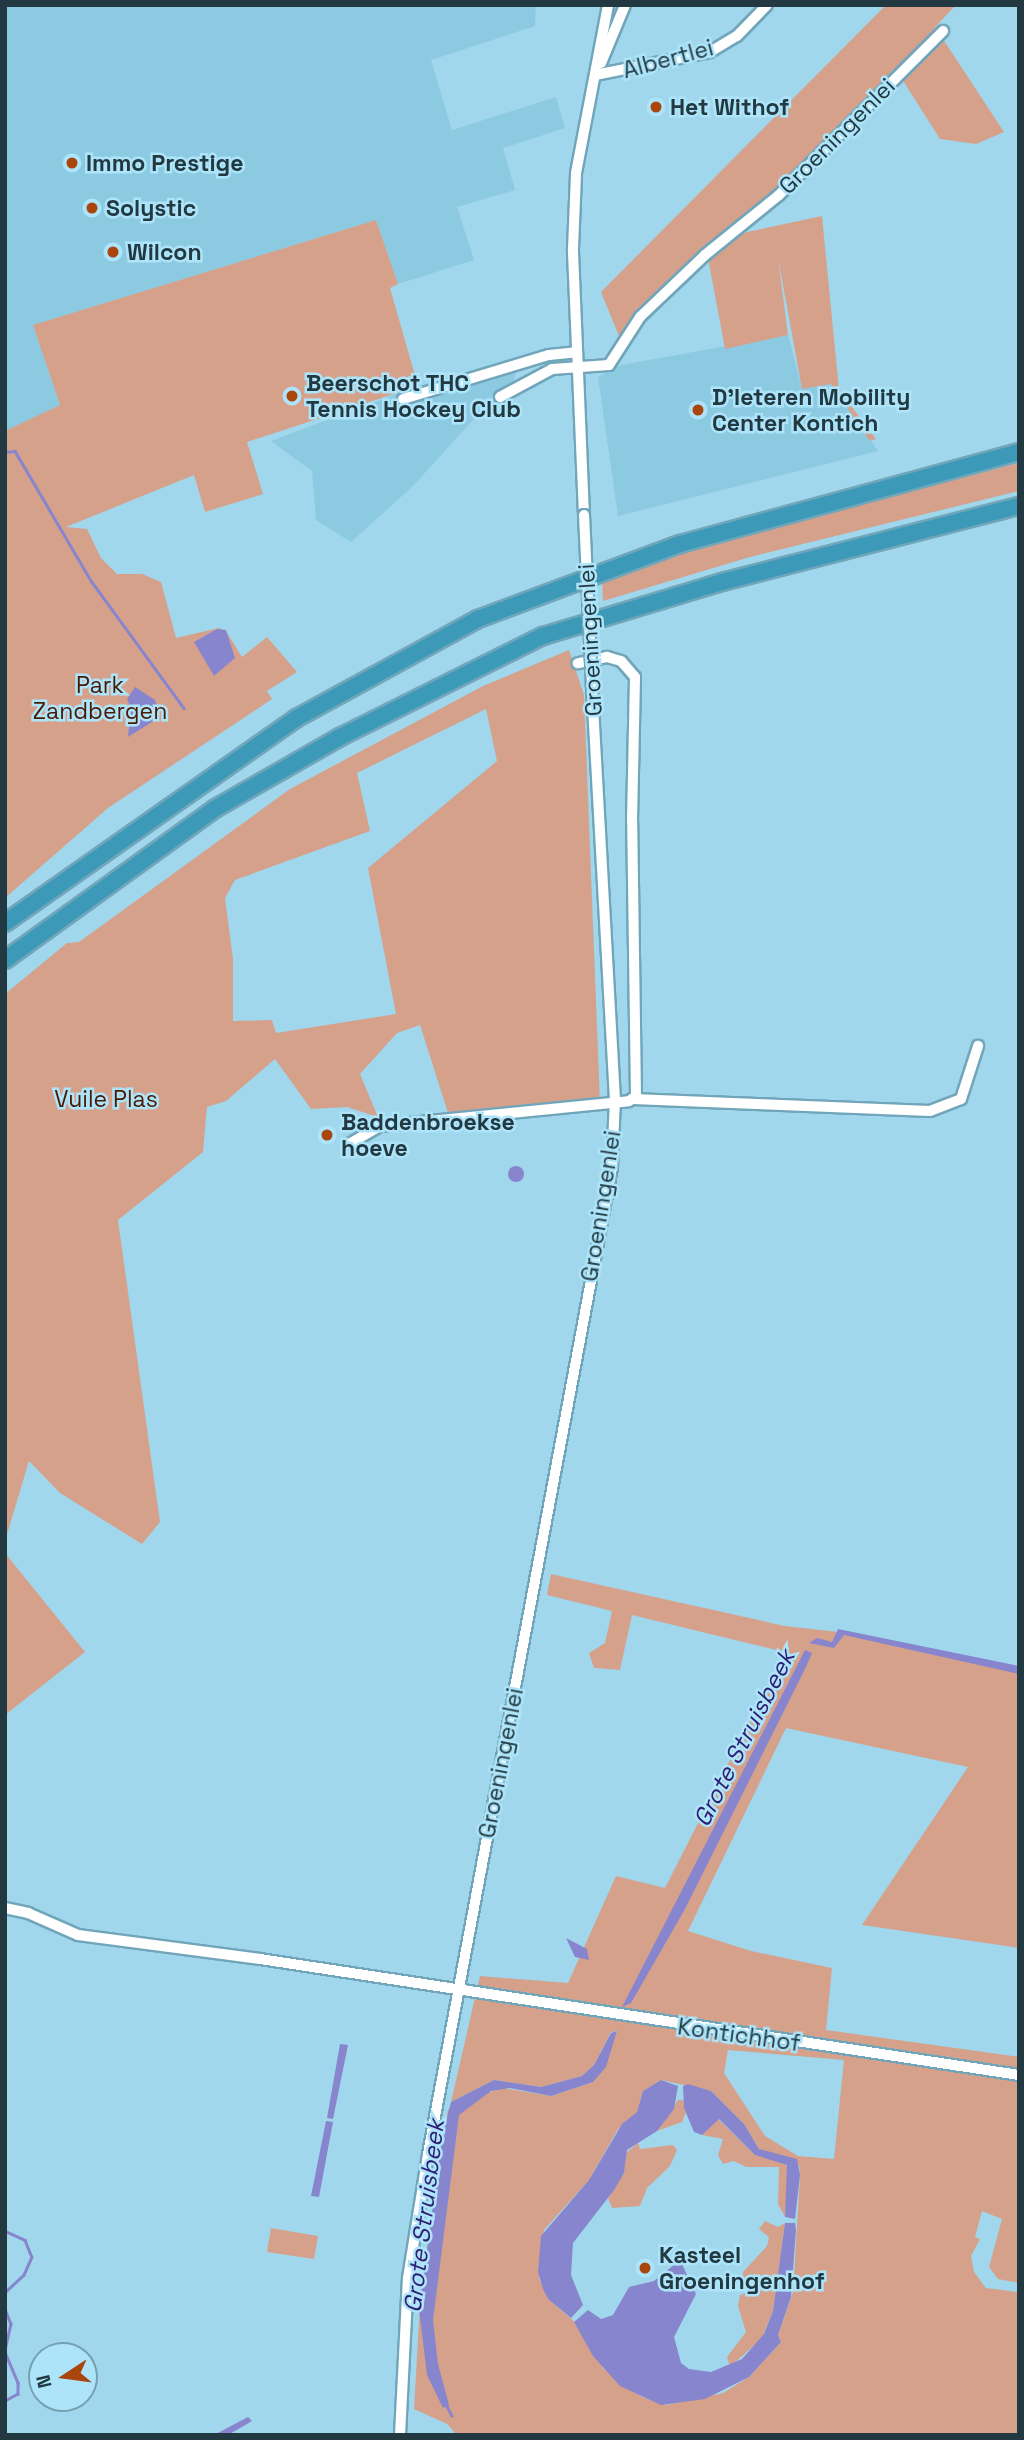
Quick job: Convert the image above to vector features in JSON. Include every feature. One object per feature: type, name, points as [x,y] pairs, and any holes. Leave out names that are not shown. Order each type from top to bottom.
[{"type":"highway","points":[[5,923],[276,731],[478,619],[680,544],[1019,452]]},
{"type":"highway","points":[[5,960],[216,808],[341,737],[520,647],[722,582],[1019,506]]},
{"type":"street","name":"Groeningenlei","points":[[400,2435],[408,2278],[612,1168],[615,1100],[576,366],[576,173],[608,5]]},
{"type":"street","name":"Groeningenlei","points":[[596,75],[625,5]]},
{"type":"street","name":"Albertlei","points":[[596,75],[710,52],[737,36],[767,5]]},
{"type":"street","name":"Groeningenlei","points":[[500,397],[552,369],[609,365],[640,317],[705,255],[779,195],[943,31]]},
{"type":"street","points":[[403,399],[550,355],[576,352]]},
{"type":"street","points":[[578,663],[607,657],[621,661],[635,677],[633,1099]]},
{"type":"street","points":[[349,1144],[380,1126],[615,1100],[930,1111],[961,1099],[978,1046]]},
{"type":"street","points":[[5,1909],[28,1913],[78,1935],[260,1959],[459,1992]]},
{"type":"street","name":"Kontichhof","points":[[459,1992],[1019,2076]]},
{"type":"shaded area","points":[[5,5],[536,5],[535,26],[431,60],[452,130],[556,97],[565,128],[503,148],[515,190],[457,207],[474,260],[398,284],[376,220],[34,325],[60,406],[5,431]]},
{"type":"shaded area","points":[[788,335],[802,388],[831,384],[878,451],[618,516],[598,377],[621,365]]},
{"type":"shaded area","points":[[517,368],[512,387],[488,403],[413,486],[351,542],[316,520],[312,471],[271,441],[399,393],[402,403],[413,406],[419,398]]},
{"type":"shaded area","points":[[217,629],[226,630],[235,658],[214,676],[194,642]]},
{"type":"shaded area","points":[[135,687],[155,700],[159,712],[155,720],[128,737],[131,708],[127,699]]},
{"type":"shaded area","points":[[513,1166],[519,1166],[524,1174],[522,1180],[513,1182],[508,1177],[508,1171]]},
{"type":"shaded area","points":[[838,1629],[1019,1666],[1019,1674],[844,1635],[834,1648],[809,1643],[817,1638],[832,1642]]},
{"type":"shaded area","points":[[805,1650],[812,1653],[805,1669],[685,1909],[631,2003],[622,2007]]},
{"type":"shaded area","points":[[566,1938],[587,1949],[589,1960],[575,1957]]},
{"type":"shaded area","points":[[617,2031],[606,2067],[593,2082],[551,2096],[510,2088],[491,2091],[459,2115],[433,2320],[438,2364],[449,2405],[443,2408],[427,2375],[419,2309],[442,2137],[451,2102],[494,2080],[541,2087],[582,2076],[594,2065],[611,2033]]},
{"type":"shaded area","points":[[340,2044],[348,2045],[333,2119],[327,2118]]},
{"type":"shaded area","points":[[661,2080],[678,2086],[674,2109],[657,2131],[627,2150],[624,2173],[573,2243],[571,2275],[583,2305],[571,2318],[548,2299],[543,2289],[538,2272],[541,2236],[589,2180],[622,2124],[637,2112],[643,2091]]},
{"type":"shaded area","points":[[688,2084],[711,2091],[744,2124],[759,2149],[797,2159],[800,2175],[795,2219],[785,2217],[787,2165],[755,2155],[719,2119],[702,2135],[694,2132],[684,2108],[683,2086]]},
{"type":"shaded area","points":[[326,2121],[333,2122],[319,2197],[311,2196]]},
{"type":"shaded area","points":[[785,2223],[795,2223],[796,2230],[791,2297],[778,2335],[781,2342],[749,2377],[705,2399],[661,2405],[620,2386],[593,2356],[574,2322],[588,2310],[601,2319],[613,2315],[629,2287],[654,2281],[680,2260],[696,2294],[674,2337],[681,2363],[689,2369],[711,2372],[742,2359],[764,2334],[773,2311]]},
{"type":"shaded area","points":[[248,2417],[252,2421],[228,2435],[214,2435]]},
{"type":"green space","points":[[886,5],[956,5],[935,27],[1004,132],[976,144],[940,139],[895,68],[773,191],[703,248],[637,311],[619,336],[601,292]]},
{"type":"green space","points":[[822,216],[839,390],[876,439],[870,441],[831,384],[802,389],[778,258],[788,335],[725,349],[708,258],[738,234]]},
{"type":"green space","name":"Park Zandbergen","points":[[376,220],[398,284],[390,288],[418,386],[247,442],[263,494],[205,512],[194,475],[66,527],[87,529],[101,558],[117,574],[142,574],[161,582],[176,638],[219,628],[226,631],[242,657],[267,637],[297,672],[267,691],[272,699],[108,808],[5,898],[5,431],[60,405],[33,325]]},
{"type":"green space","points":[[1019,463],[1019,491],[750,557],[603,601],[602,579],[627,570],[730,538]]},
{"type":"green space","name":"Vuile Plas","points":[[569,650],[584,695],[600,1103],[450,1119],[420,1025],[397,1033],[360,1074],[378,1117],[347,1107],[311,1109],[275,1059],[226,1101],[207,1107],[203,1152],[118,1220],[160,1522],[142,1544],[60,1493],[29,1461],[5,1541],[5,994],[67,943],[79,942],[290,789],[483,686]],"holes":[[[486,709],[497,761],[368,868],[396,1014],[276,1033],[272,1020],[233,1021],[233,959],[225,898],[235,880],[370,831],[357,773]]]},
{"type":"green space","points":[[5,1553],[85,1652],[5,1715]]},
{"type":"green space","points":[[551,1574],[785,1626],[838,1632],[1019,1671],[1019,1948],[862,1925],[968,1767],[786,1728],[688,1931],[751,1951],[832,1968],[826,2030],[1019,2057],[1019,2283],[998,2279],[989,2267],[1002,2219],[982,2211],[975,2237],[980,2239],[971,2256],[974,2272],[986,2288],[1019,2292],[1019,2435],[457,2435],[447,2424],[414,2409],[420,2304],[448,2109],[462,2111],[483,2094],[503,2088],[551,2096],[593,2082],[617,2031],[611,2032],[594,2065],[582,2076],[541,2087],[494,2080],[451,2102],[480,1976],[568,1983],[616,1876],[665,1888],[785,1652],[632,1615],[620,1670],[594,1668],[589,1653],[605,1643],[612,1611],[547,1595]],"holes":[[[728,2050],[844,2060],[834,2159],[798,2156],[765,2136],[724,2073]],[[661,2080],[711,2091],[744,2124],[759,2149],[799,2165],[800,2175],[793,2292],[778,2335],[781,2342],[749,2377],[723,2393],[666,2405],[642,2397],[604,2369],[574,2321],[548,2299],[539,2278],[544,2230],[589,2180],[618,2129],[637,2112],[643,2091]]]},
{"type":"green space","points":[[678,2100],[683,2100],[686,2112],[682,2122],[657,2131]]},
{"type":"green space","points":[[718,2119],[755,2155],[783,2162],[789,2168],[785,2217],[778,2204],[779,2167],[746,2167],[734,2161],[723,2164],[718,2155],[723,2139],[702,2135]]},
{"type":"green space","points":[[638,2143],[640,2149],[673,2145],[677,2150],[670,2166],[647,2188],[640,2206],[612,2208],[608,2198],[624,2173],[626,2153]]},
{"type":"green space","points":[[765,2221],[778,2227],[785,2223],[773,2311],[762,2338],[730,2367],[727,2357],[746,2332],[738,2306],[740,2295],[763,2288],[757,2281],[743,2280],[743,2272],[767,2246],[769,2237],[759,2229]]},
{"type":"green space","points":[[271,2228],[318,2236],[314,2259],[267,2252]]},
{"type":"waterway","points":[[5,452],[15,451],[92,582],[184,708]]},
{"type":"waterway","points":[[5,2231],[25,2240],[32,2257],[24,2275],[5,2293]]},
{"type":"waterway","points":[[5,2309],[11,2324],[5,2349]]},
{"type":"waterway","points":[[5,2352],[18,2383],[18,2394],[5,2401]]},
{"type":"waterway","name":"Grote Struisbeek","points":[[446,2404],[452,2416]]},
{"type":"place","name":"Het Withof","points":[[656,107]]},
{"type":"place","name":"Immo Prestige","points":[[72,163]]},
{"type":"place","name":"Solystic","points":[[92,208]]},
{"type":"place","name":"Wilcon","points":[[113,252]]},
{"type":"place","name":"Beerschot THC Tennis Hockey Club","points":[[292,396]]},
{"type":"place","name":"D’Ieteren Mobility Center Kontich","points":[[698,410]]},
{"type":"place","name":"Baddenbroekse hoeve","points":[[327,1135]]},
{"type":"place","name":"Kasteel Groeningenhof","points":[[645,2268]]}]
